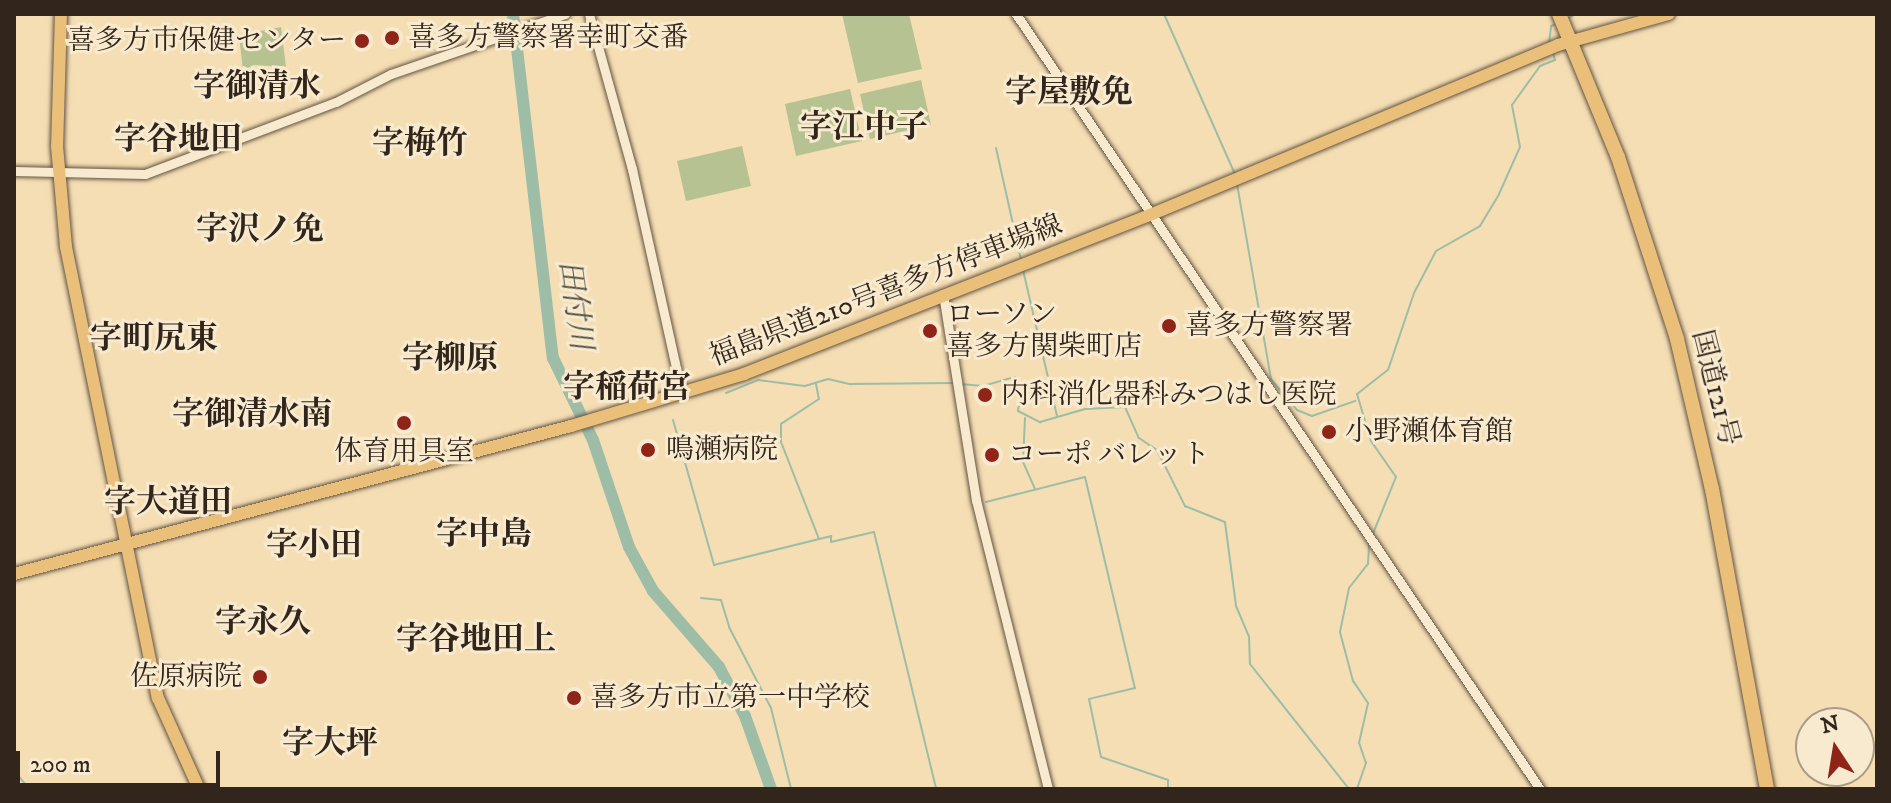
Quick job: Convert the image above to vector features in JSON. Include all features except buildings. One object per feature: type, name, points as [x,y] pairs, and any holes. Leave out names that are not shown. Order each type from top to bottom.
[{"type":"highway","name":"国道121号","points":[[1559,14],[1636,209],[1677,339],[1712,489],[1767,789]]},
{"type":"main road","points":[[61,14],[59,171],[66,247],[158,698],[199,789]]},
{"type":"main road","name":"福島県道210号喜多方停車場線","points":[[14,574],[682,394],[1150,215],[1570,41],[1669,14]]},
{"type":"street","points":[[14,171],[145,174],[487,40],[565,14]]},
{"type":"street","points":[[589,14],[632,169],[682,394]]},
{"type":"street","points":[[1016,14],[1540,789]]},
{"type":"street","points":[[943,294],[976,500],[1048,789]]},
{"type":"green space","points":[[842,14],[909,14],[922,69],[858,83]]},
{"type":"green space","points":[[281,27],[286,67],[253,65],[243,71],[239,35]]},
{"type":"green space","points":[[921,80],[931,125],[870,139],[860,94]]},
{"type":"green space","points":[[850,89],[862,141],[796,156],[785,104]]},
{"type":"green space","points":[[742,146],[751,186],[686,201],[677,161]]},
{"type":"waterway","name":"田付川","points":[[513,14],[553,358],[593,440],[629,547],[653,591],[719,667],[745,716],[771,789]]},
{"type":"waterway","points":[[1164,14],[1235,174]]},
{"type":"waterway","points":[[1567,19],[1576,14]]},
{"type":"waterway","points":[[1549,43],[1551,26],[1558,23]]},
{"type":"waterway","points":[[1372,536],[1396,477],[1371,441],[1357,394],[1388,370],[1414,293],[1436,251],[1480,226],[1499,194],[1520,147],[1512,105],[1540,66],[1555,60],[1553,53]]},
{"type":"waterway","points":[[996,148],[1021,260]]},
{"type":"waterway","points":[[1237,184],[1271,379],[1297,410],[1312,416],[1355,401]]},
{"type":"waterway","points":[[1023,270],[1057,416]]},
{"type":"waterway","points":[[960,384],[983,386],[1015,377],[1021,395],[1018,411],[1040,422],[1085,409],[1125,407],[1139,438],[1157,450],[1185,506],[1225,522],[1236,606],[1249,636],[1250,664],[1349,789]]},
{"type":"waterway","points":[[726,393],[758,380],[805,386],[828,379],[850,384],[953,383]]},
{"type":"waterway","points":[[816,384],[819,399],[781,424],[781,442],[819,539]]},
{"type":"waterway","points":[[1025,418],[1023,462],[1035,489]]},
{"type":"waterway","points":[[673,420],[714,565],[831,536],[831,542],[874,532],[936,789]]},
{"type":"waterway","points":[[986,502],[1085,477],[1135,688],[1089,699],[1101,757],[1168,780],[1168,789]]},
{"type":"waterway","points":[[1357,789],[1366,763],[1359,743],[1368,703],[1353,681],[1340,632],[1349,588],[1368,564],[1369,542]]},
{"type":"waterway","points":[[701,598],[721,600],[729,627],[771,708],[791,789]]},
{"type":"waterway","points":[[14,770],[29,789]]},
{"type":"place","name":"喜多方警察署幸町交番","points":[[392,38]]},
{"type":"place","name":"喜多方市保健センター","points":[[362,41]]},
{"type":"place","name":"喜多方警察署","points":[[1169,326]]},
{"type":"place","name":"ローソン 喜多方関柴町店","points":[[930,331]]},
{"type":"place","name":"内科消化器科みつはし医院","points":[[985,395]]},
{"type":"place","name":"体育用具室","points":[[404,423]]},
{"type":"place","name":"小野瀬体育館","points":[[1329,432]]},
{"type":"place","name":"鳴瀬病院","points":[[648,450]]},
{"type":"place","name":"コーポ バレット","points":[[992,455]]},
{"type":"place","name":"佐原病院","points":[[260,677]]},
{"type":"place","name":"喜多方市立第一中学校","points":[[574,698]]},
{"type":"district","name":"字御清水","points":[[257,87]]},
{"type":"district","name":"字屋敷免","points":[[1069,93]]},
{"type":"district","name":"字江中子","points":[[864,128]]},
{"type":"district","name":"字谷地田","points":[[178,140]]},
{"type":"district","name":"字梅竹","points":[[420,144]]},
{"type":"district","name":"字沢ノ免","points":[[260,230]]},
{"type":"district","name":"字町尻東","points":[[154,339]]},
{"type":"district","name":"字柳原","points":[[450,359]]},
{"type":"district","name":"字稲荷宮","points":[[627,388]]},
{"type":"district","name":"字御清水南","points":[[252,415]]},
{"type":"district","name":"字大道田","points":[[168,503]]},
{"type":"district","name":"字中島","points":[[484,535]]},
{"type":"district","name":"字小田","points":[[314,546]]},
{"type":"district","name":"字永久","points":[[263,623]]},
{"type":"district","name":"字谷地田上","points":[[476,640]]},
{"type":"district","name":"字大坪","points":[[330,744]]}]
